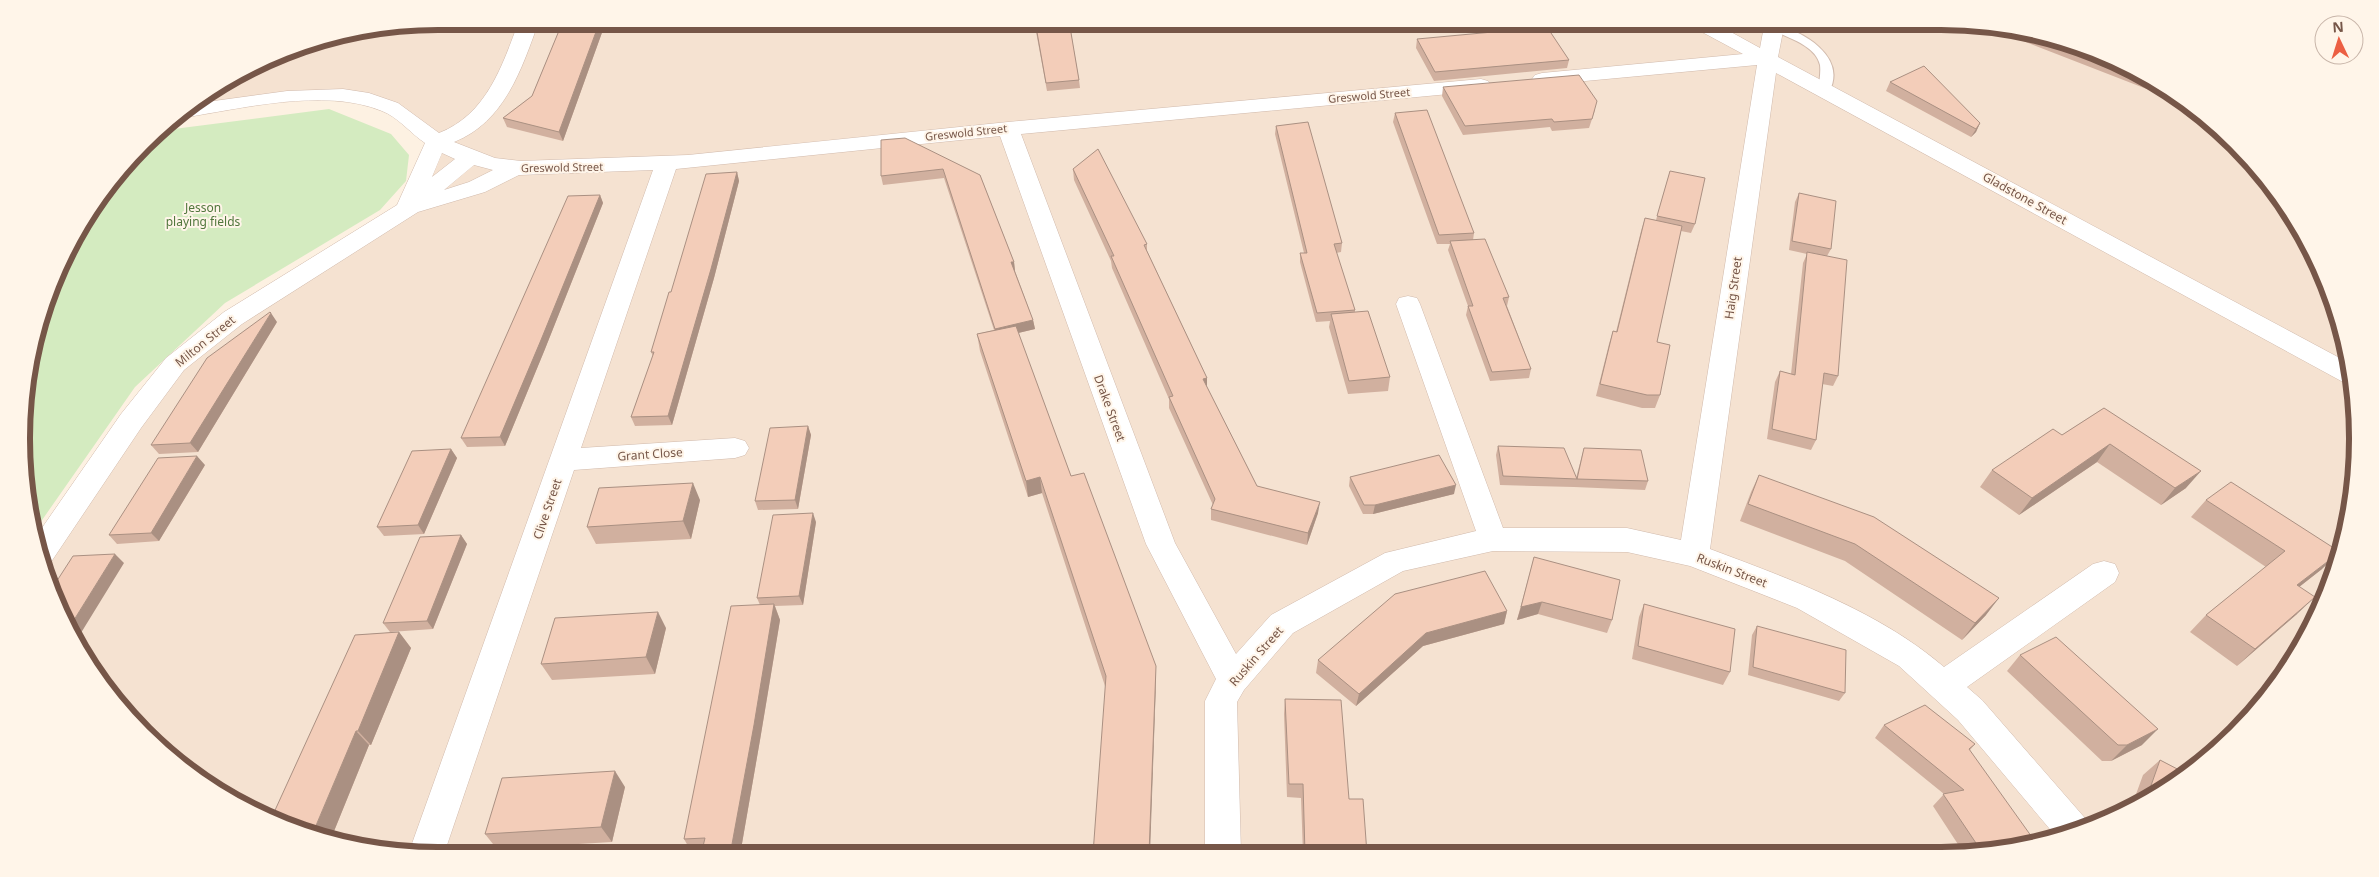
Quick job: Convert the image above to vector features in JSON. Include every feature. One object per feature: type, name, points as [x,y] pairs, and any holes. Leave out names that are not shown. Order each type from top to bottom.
[{"type":"street","points":[[407,210],[436,142],[467,128],[489,109],[505,83],[526,30]]},
{"type":"street","name":"Gladstone Street","points":[[1714,30],[2343,371]]},
{"type":"street","name":"Haig Street","points":[[1694,555],[1774,30]]},
{"type":"street","name":"Greswold Street","points":[[196,110],[270,99],[325,96],[368,99],[393,108],[436,142],[472,157],[515,168],[604,167],[667,163],[1008,128],[1768,58]]},
{"type":"street","name":"Drake Street","points":[[1008,128],[1160,544],[1233,680]]},
{"type":"street","name":"Milton Street","points":[[45,547],[131,420],[175,364],[233,318],[407,210],[472,157]]},
{"type":"street","name":"Clive Street","points":[[429,847],[667,163]]},
{"type":"street","name":"Milton Street","points":[[407,210],[477,188],[515,168]]},
{"type":"street","points":[[1408,304],[1493,539]]},
{"type":"street","name":"Grant Close","points":[[564,460],[735,448]]},
{"type":"street","name":"Ruskin Street","points":[[1223,847],[1221,702],[1233,680],[1282,624],[1396,561],[1493,539],[1627,540],[1694,555],[1808,599],[1910,657],[1970,710],[2069,826]]},
{"type":"street","points":[[1943,686],[2104,573]]},
{"type":"lane","points":[[1785,30],[1819,53],[1826,64],[1825,89]]},
{"type":"shaded area","points":[[1940,30],[1994,33],[2020,38],[2046,44],[2097,61],[2145,85],[2167,99],[2210,131],[2248,169],[2280,212],[2294,234],[2318,282],[2335,333],[2341,359],[2346,385],[2349,438],[2346,492],[2341,518],[2335,544],[2318,595],[2294,643],[2265,687],[2248,708],[2210,746],[2189,763],[2145,792],[2097,816],[2046,833],[1994,844],[1940,847],[438,847],[385,844],[359,839],[307,825],[258,805],[212,778],[169,746],[131,708],[114,687],[85,643],[61,595],[45,547],[131,421],[175,364],[407,209],[436,142],[367,99],[270,99],[196,110],[234,85],[282,61],[333,44],[359,38],[385,33],[412,31]]},
{"type":"green space","name":"Jesson playing fields","points":[[329,109],[391,134],[409,155],[406,181],[380,210],[225,303],[135,387],[39,524],[33,492],[30,438],[31,412],[33,385],[38,359],[52,307],[72,258],[99,212],[131,169],[171,129]]},
{"type":"building","points":[[559,30],[597,30],[559,132],[503,118],[532,96]]},
{"type":"building","points":[[1037,30],[1071,30],[1079,80],[1046,83]]},
{"type":"building","points":[[1514,30],[1549,30],[1569,60],[1435,72],[1417,39]]},
{"type":"building","points":[[1924,66],[1980,123],[1976,129],[1890,82]]},
{"type":"building","points":[[1579,75],[1597,101],[1592,119],[1554,122],[1552,119],[1465,126],[1443,87]]},
{"type":"building","points":[[1427,110],[1474,233],[1439,235],[1395,113]]},
{"type":"building","points":[[1308,122],[1342,243],[1334,244],[1355,310],[1317,313],[1300,253],[1307,253],[1276,126]]},
{"type":"building","points":[[905,138],[980,175],[1014,262],[1011,262],[1033,320],[995,329],[943,169],[881,176],[881,140]]},
{"type":"building","points":[[1098,149],[1147,244],[1144,245],[1207,378],[1203,379],[1257,486],[1320,502],[1308,533],[1211,509],[1215,499],[1169,397],[1173,396],[1111,256],[1114,256],[1073,169]]},
{"type":"building","points":[[1670,171],[1705,178],[1695,224],[1657,216]]},
{"type":"building","points":[[737,172],[668,416],[631,417],[654,352],[651,352],[706,174]]},
{"type":"building","points":[[1799,193],[1836,201],[1831,249],[1792,241]]},
{"type":"building","points":[[600,195],[500,437],[461,438],[568,196]]},
{"type":"building","points":[[1645,218],[1682,226],[1657,342],[1670,345],[1660,395],[1647,395],[1600,384],[1613,331],[1617,332]]},
{"type":"building","points":[[1485,239],[1509,297],[1503,298],[1531,369],[1492,372],[1468,306],[1473,306],[1450,241]]},
{"type":"building","points":[[1807,252],[1847,260],[1838,376],[1824,373],[1816,440],[1772,429],[1780,371],[1795,375]]},
{"type":"building","points":[[1368,311],[1390,377],[1349,381],[1331,314]]},
{"type":"building","points":[[270,312],[190,443],[151,445],[207,358]]},
{"type":"building","points":[[1016,326],[1071,476],[1084,473],[1156,666],[1149,847],[1094,847],[1106,676],[1040,477],[1026,481],[977,334]]},
{"type":"building","points":[[2104,408],[2201,471],[2175,488],[2110,444],[2032,498],[1992,470],[2053,429],[2062,435]]},
{"type":"building","points":[[808,426],[795,500],[755,501],[770,428]]},
{"type":"building","points":[[1498,446],[1564,448],[1577,479],[1503,476]]},
{"type":"building","points":[[1584,448],[1641,450],[1648,481],[1577,479]]},
{"type":"building","points":[[451,449],[418,525],[377,527],[412,451]]},
{"type":"building","points":[[1439,455],[1456,485],[1375,505],[1364,505],[1350,477]]},
{"type":"building","points":[[197,456],[151,533],[109,535],[158,458]]},
{"type":"building","points":[[1759,475],[1874,517],[1999,598],[1975,623],[1855,544],[1748,504]]},
{"type":"building","points":[[2231,482],[2334,548],[2330,559],[2297,585],[2315,597],[2255,649],[2206,615],[2285,551],[2206,500]]},
{"type":"building","points":[[693,483],[683,521],[587,527],[599,488]]},
{"type":"building","points":[[813,513],[799,596],[757,598],[773,515]]},
{"type":"building","points":[[461,535],[427,621],[383,623],[420,537]]},
{"type":"building","points":[[115,554],[73,621],[56,582],[73,556]]},
{"type":"building","points":[[1534,557],[1620,580],[1612,620],[1542,602],[1521,607]]},
{"type":"building","points":[[1485,571],[1507,611],[1426,633],[1359,694],[1318,660],[1395,594]]},
{"type":"building","points":[[774,604],[731,847],[703,847],[705,838],[684,839],[731,606]]},
{"type":"building","points":[[1644,604],[1735,629],[1730,672],[1638,646]]},
{"type":"building","points":[[658,612],[646,657],[541,664],[555,618]]},
{"type":"building","points":[[1757,626],[1846,650],[1845,693],[1753,667]]},
{"type":"building","points":[[399,632],[315,828],[274,812],[355,635]]},
{"type":"building","points":[[2056,637],[2158,729],[2127,745],[2118,745],[2020,655]]},
{"type":"building","points":[[1285,699],[1341,700],[1349,799],[1363,799],[1366,847],[1305,847],[1303,784],[1289,784]]},
{"type":"building","points":[[1925,705],[1975,744],[1969,749],[2031,836],[1977,845],[1943,794],[1964,790],[1884,725]]},
{"type":"building","points":[[2160,760],[2179,770],[2167,778],[2150,789]]},
{"type":"building","points":[[615,771],[601,827],[485,834],[502,778]]}]
